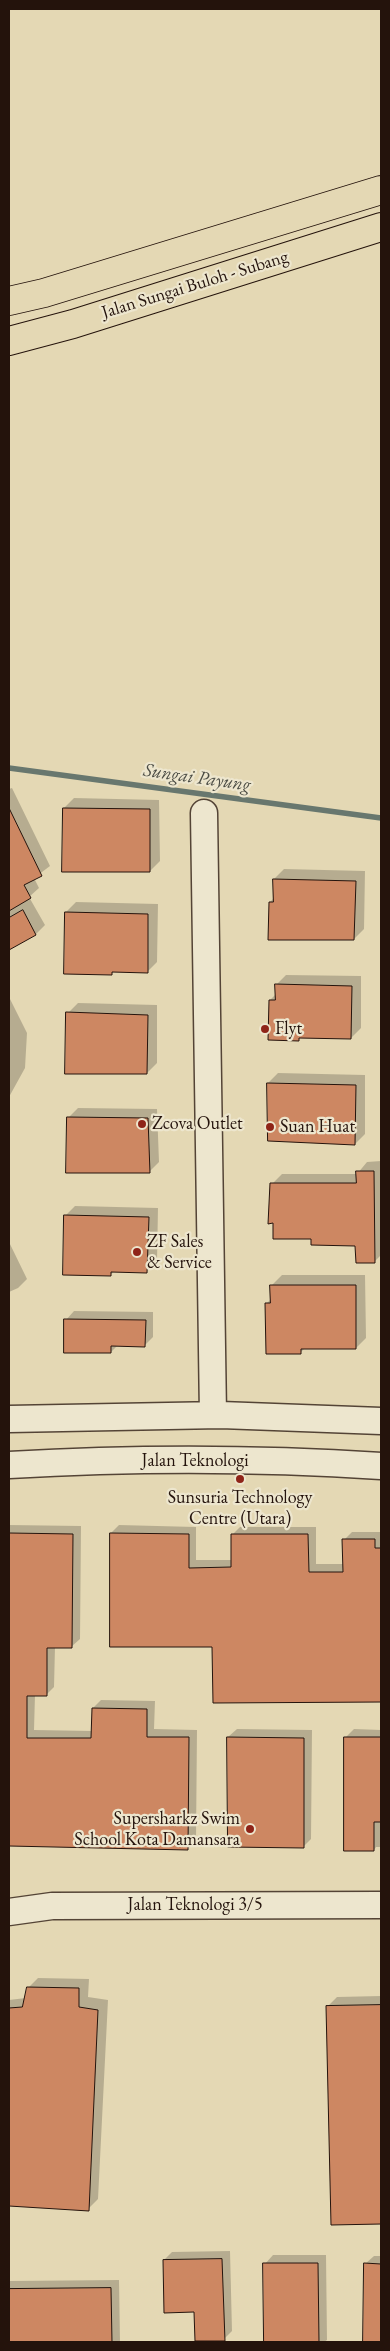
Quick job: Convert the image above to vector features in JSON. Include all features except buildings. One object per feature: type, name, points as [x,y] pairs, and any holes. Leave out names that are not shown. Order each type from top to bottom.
[{"type":"highway","name":"Jalan Sungai Buloh - Subang","points":[[9,302],[381,190]]},
{"type":"highway","name":"Jalan Sungai Buloh - Subang","points":[[9,341],[73,324],[381,227]]},
{"type":"street","points":[[204,813],[213,1415]]},
{"type":"street","points":[[9,1419],[213,1415],[381,1420]]},
{"type":"street","name":"Jalan Teknologi","points":[[9,1464],[115,1460],[338,1463],[381,1466]]},
{"type":"street","name":"Jalan Teknologi 3/5","points":[[9,1912],[52,1906],[381,1905]]},
{"type":"waterway","name":"Sungai Payung","points":[[9,768],[381,818]]},
{"type":"place","name":"Flyt","points":[[265,1029]]},
{"type":"place","name":"Zcova Outlet","points":[[142,1124]]},
{"type":"place","name":"Suan Huat","points":[[270,1127]]},
{"type":"place","name":"ZF Sales & Service","points":[[137,1252]]},
{"type":"place","name":"Sunsuria Technology Centre (Utara)","points":[[240,1479]]},
{"type":"place","name":"Supersharkz Swim School Kota Damansara","points":[[250,1829]]}]
